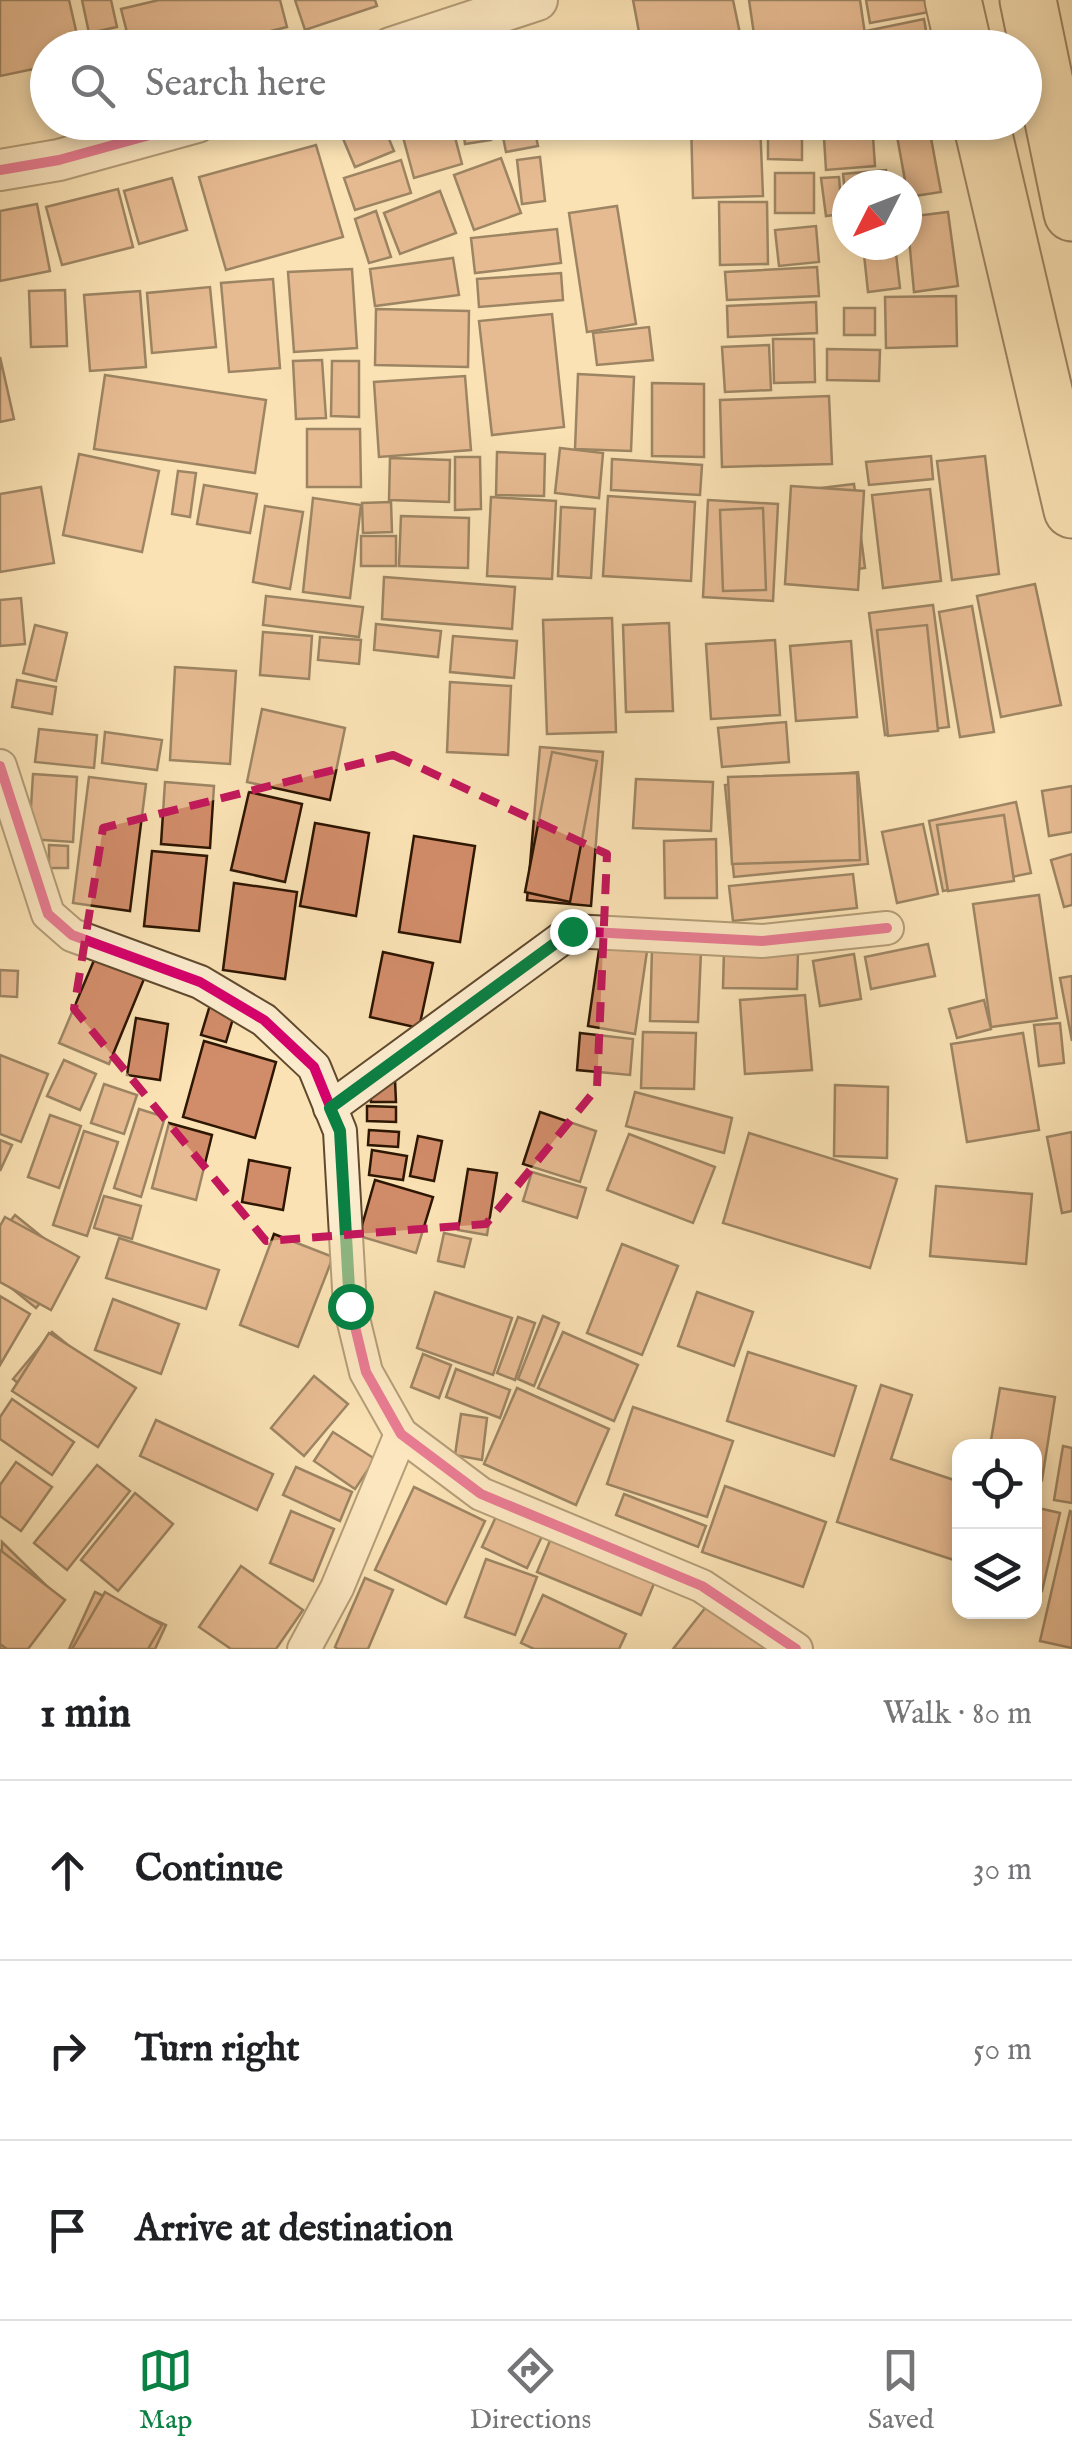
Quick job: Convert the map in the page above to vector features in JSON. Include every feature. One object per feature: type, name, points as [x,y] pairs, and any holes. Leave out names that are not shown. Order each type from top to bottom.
[{"type":"highway","points":[[953,0],[960,30]]},
{"type":"highway","points":[[1028,0],[1034,30]]},
{"type":"highway","points":[[1042,68],[1072,213]]},
{"type":"highway","points":[[985,140],[1072,510]]},
{"type":"street","points":[[446,30],[537,0]]},
{"type":"street","points":[[0,170],[59,160],[132,140]]},
{"type":"street","points":[[0,766],[48,914],[72,936],[200,982],[264,1020],[314,1067],[340,1131],[350,1306],[366,1372],[401,1434],[481,1494],[702,1586],[796,1649]]},
{"type":"street","points":[[330,1108],[572,931],[762,942],[887,928]]},
{"type":"street","points":[[304,1649],[336,1588],[401,1434]]},
{"type":"highlighted area","points":[[393,755],[607,854],[597,1088],[486,1224],[266,1241],[74,1009],[103,828]]},
{"type":"building","points":[[0,0],[69,0],[76,30],[30,30],[30,70],[0,76]]},
{"type":"building","points":[[82,0],[111,0],[117,27],[88,30]]},
{"type":"building","points":[[159,0],[280,0],[287,27],[126,30],[121,9]]},
{"type":"building","points":[[295,0],[375,0],[377,6],[305,30]]},
{"type":"building","points":[[633,0],[733,0],[739,30],[639,30]]},
{"type":"building","points":[[749,0],[860,0],[864,30],[753,30]]},
{"type":"building","points":[[866,0],[927,0],[929,12],[870,23]]},
{"type":"building","points":[[924,19],[926,30],[871,30]]},
{"type":"building","points":[[344,140],[389,140],[394,151],[355,167]]},
{"type":"building","points":[[404,140],[456,140],[462,164],[414,178]]},
{"type":"building","points":[[504,140],[537,140],[538,146],[506,152]]},
{"type":"building","points":[[691,140],[761,140],[763,196],[693,198]]},
{"type":"building","points":[[768,140],[802,140],[802,160],[768,159]]},
{"type":"building","points":[[824,140],[873,140],[875,166],[826,170]]},
{"type":"building","points":[[898,140],[931,140],[941,192],[922,195],[922,170],[903,170]]},
{"type":"building","points":[[316,145],[343,237],[226,270],[199,177]]},
{"type":"building","points":[[540,157],[545,201],[522,204],[517,160]]},
{"type":"building","points":[[501,158],[521,213],[474,230],[454,175]]},
{"type":"building","points":[[401,160],[411,193],[355,210],[344,178]]},
{"type":"building","points":[[775,173],[814,173],[814,213],[775,213]]},
{"type":"building","points":[[832,177],[832,215],[826,216],[821,178]]},
{"type":"building","points":[[172,178],[187,230],[139,244],[124,191]]},
{"type":"building","points":[[118,189],[133,247],[62,265],[46,207]]},
{"type":"building","points":[[440,191],[456,233],[400,254],[384,213]]},
{"type":"building","points":[[719,202],[767,202],[768,264],[720,265]]},
{"type":"building","points":[[37,204],[50,271],[0,281],[0,211]]},
{"type":"building","points":[[617,206],[636,324],[587,332],[569,213]]},
{"type":"building","points":[[376,211],[391,257],[369,263],[355,219]]},
{"type":"building","points":[[948,212],[958,286],[914,292],[911,260],[922,260],[922,215]]},
{"type":"building","points":[[816,226],[819,262],[779,266],[775,230]]},
{"type":"building","points":[[557,229],[561,263],[475,273],[471,238]]},
{"type":"building","points":[[453,258],[459,295],[375,306],[370,269]]},
{"type":"building","points":[[865,260],[897,260],[900,288],[868,292]]},
{"type":"building","points":[[817,267],[819,296],[727,300],[725,272]]},
{"type":"building","points":[[352,269],[357,348],[294,352],[288,272]]},
{"type":"building","points":[[561,273],[563,300],[479,307],[477,279]]},
{"type":"building","points":[[273,279],[280,368],[229,372],[221,283]]},
{"type":"building","points":[[210,287],[216,347],[152,353],[147,293]]},
{"type":"building","points":[[65,290],[67,346],[31,347],[29,291]]},
{"type":"building","points":[[140,291],[146,367],[90,371],[84,295]]},
{"type":"building","points":[[956,296],[957,346],[886,348],[885,297]]},
{"type":"building","points":[[816,302],[817,333],[728,337],[727,306]]},
{"type":"building","points":[[844,308],[875,308],[875,335],[844,335]]},
{"type":"building","points":[[376,309],[469,311],[468,367],[375,365]]},
{"type":"building","points":[[552,314],[564,427],[492,435],[479,321]]},
{"type":"building","points":[[649,327],[653,360],[597,365],[593,333]]},
{"type":"building","points":[[773,339],[814,339],[815,382],[774,383]]},
{"type":"building","points":[[769,345],[771,390],[725,392],[722,347]]},
{"type":"building","points":[[827,349],[880,350],[879,381],[827,380]]},
{"type":"building","points":[[0,357],[14,419],[0,422]]},
{"type":"building","points":[[322,360],[326,418],[296,419],[293,361]]},
{"type":"building","points":[[332,361],[359,361],[359,417],[331,416]]},
{"type":"building","points":[[578,374],[634,377],[631,451],[575,449]]},
{"type":"building","points":[[105,375],[266,400],[255,473],[94,449]]},
{"type":"building","points":[[465,376],[471,450],[379,457],[374,382]]},
{"type":"building","points":[[652,383],[704,384],[704,457],[652,456]]},
{"type":"building","points":[[829,396],[832,464],[722,467],[720,400]]},
{"type":"building","points":[[307,429],[360,429],[361,487],[307,487]]},
{"type":"building","points":[[560,448],[603,453],[599,498],[555,493]]},
{"type":"building","points":[[497,452],[545,454],[544,496],[496,495]]},
{"type":"building","points":[[79,454],[159,471],[142,552],[63,535]]},
{"type":"building","points":[[931,456],[933,479],[869,485],[866,462]]},
{"type":"building","points":[[985,456],[999,574],[952,580],[937,461]]},
{"type":"building","points":[[455,457],[480,457],[481,509],[455,510]]},
{"type":"building","points":[[390,458],[450,460],[449,502],[389,500]]},
{"type":"building","points":[[612,459],[702,465],[700,495],[611,490]]},
{"type":"building","points":[[178,471],[196,473],[190,517],[172,514]]},
{"type":"building","points":[[854,484],[865,568],[808,576],[796,491]]},
{"type":"building","points":[[204,485],[257,494],[250,533],[197,524]]},
{"type":"building","points":[[791,486],[864,491],[858,590],[785,584]]},
{"type":"building","points":[[41,487],[54,563],[0,572],[0,494]]},
{"type":"building","points":[[930,489],[941,581],[883,588],[872,495]]},
{"type":"building","points":[[608,496],[695,502],[691,581],[603,576]]},
{"type":"building","points":[[491,497],[556,501],[552,579],[487,576]]},
{"type":"building","points":[[313,498],[361,505],[350,598],[303,592]]},
{"type":"building","points":[[708,500],[778,504],[773,601],[703,597]]},
{"type":"building","points":[[391,502],[392,532],[363,533],[362,503]]},
{"type":"building","points":[[265,506],[303,512],[290,589],[253,582]]},
{"type":"building","points":[[561,507],[595,509],[591,578],[558,576]]},
{"type":"building","points":[[763,508],[766,590],[723,591],[720,510]]},
{"type":"building","points":[[401,516],[469,518],[468,568],[399,566]]},
{"type":"building","points":[[361,536],[396,536],[396,566],[361,566]]},
{"type":"building","points":[[384,577],[515,587],[512,629],[382,619]]},
{"type":"building","points":[[1035,584],[1061,705],[1001,717],[977,596]]},
{"type":"building","points":[[266,596],[363,607],[359,637],[263,625]]},
{"type":"building","points":[[21,598],[25,644],[0,646],[0,600]]},
{"type":"building","points":[[933,605],[949,727],[885,735],[869,613]]},
{"type":"building","points":[[972,606],[994,732],[960,737],[939,612]]},
{"type":"building","points":[[612,618],[616,732],[547,734],[543,620]]},
{"type":"building","points":[[669,623],[673,711],[626,712],[623,625]]},
{"type":"building","points":[[376,624],[441,631],[438,657],[374,650]]},
{"type":"building","points":[[35,625],[67,633],[56,681],[23,673]]},
{"type":"building","points":[[927,625],[938,731],[888,736],[877,630]]},
{"type":"building","points":[[263,632],[312,636],[309,679],[260,675]]},
{"type":"building","points":[[453,636],[517,641],[514,678],[450,672]]},
{"type":"building","points":[[320,637],[361,640],[359,664],[318,660]]},
{"type":"building","points":[[775,640],[780,715],[711,719],[706,644]]},
{"type":"building","points":[[851,641],[857,717],[796,721],[790,646]]},
{"type":"building","points":[[175,667],[236,671],[230,764],[170,760]]},
{"type":"building","points":[[17,680],[56,687],[52,714],[12,707]]},
{"type":"building","points":[[450,682],[511,686],[508,755],[447,752]]},
{"type":"building","points":[[262,709],[345,728],[330,800],[247,782]]},
{"type":"building","points":[[786,722],[789,762],[722,767],[718,728]]},
{"type":"building","points":[[39,729],[97,735],[94,768],[35,762]]},
{"type":"building","points":[[105,732],[162,740],[157,770],[102,763]]},
{"type":"building","points":[[540,747],[603,752],[591,906],[527,900]]},
{"type":"building","points":[[552,752],[597,761],[570,902],[525,892]]},
{"type":"building","points":[[858,772],[868,864],[734,877],[725,785]]},
{"type":"building","points":[[857,773],[860,860],[732,864],[728,777]]},
{"type":"building","points":[[33,774],[77,777],[73,842],[29,839]]},
{"type":"building","points":[[89,777],[146,784],[130,911],[73,903]]},
{"type":"building","points":[[636,779],[713,782],[711,831],[633,828]]},
{"type":"building","points":[[165,782],[214,786],[210,848],[161,844]]},
{"type":"building","points":[[1072,786],[1072,832],[1049,836],[1042,791]]},
{"type":"building","points":[[249,792],[302,804],[285,882],[231,870]]},
{"type":"building","points":[[1016,802],[1031,873],[943,891],[929,821]]},
{"type":"building","points":[[1004,815],[1014,881],[948,891],[937,825]]},
{"type":"building","points":[[315,823],[369,833],[356,916],[300,906]]},
{"type":"building","points":[[923,824],[938,894],[897,903],[882,832]]},
{"type":"building","points":[[414,836],[475,846],[460,942],[399,932]]},
{"type":"building","points":[[716,839],[717,898],[665,898],[664,841]]},
{"type":"building","points":[[49,845],[68,846],[68,868],[49,868]]},
{"type":"building","points":[[152,851],[207,856],[199,931],[144,926]]},
{"type":"building","points":[[1072,854],[1072,905],[1064,907],[1051,860]]},
{"type":"building","points":[[853,874],[857,908],[733,921],[729,886]]},
{"type":"building","points":[[234,883],[297,892],[285,979],[223,970]]},
{"type":"building","points":[[1039,895],[1057,1018],[991,1027],[973,904]]},
{"type":"building","points":[[600,943],[647,951],[635,1034],[588,1026]]},
{"type":"building","points":[[928,944],[935,976],[871,989],[865,957]]},
{"type":"building","points":[[652,949],[701,951],[698,1022],[650,1021]]},
{"type":"building","points":[[724,950],[798,951],[797,989],[723,988]]},
{"type":"building","points":[[383,952],[433,963],[419,1028],[370,1017]]},
{"type":"building","points":[[854,954],[861,999],[820,1006],[813,961]]},
{"type":"building","points":[[95,958],[144,979],[109,1064],[59,1043]]},
{"type":"building","points":[[0,970],[18,971],[17,997],[0,996]]},
{"type":"building","points":[[1072,976],[1072,1041],[1060,978]]},
{"type":"building","points":[[805,995],[812,1070],[745,1074],[740,1000]]},
{"type":"building","points":[[984,1000],[991,1029],[957,1038],[949,1009]]},
{"type":"building","points":[[210,1005],[235,1012],[226,1042],[201,1035]]},
{"type":"building","points":[[136,1018],[168,1024],[160,1080],[127,1075]]},
{"type":"building","points":[[1060,1023],[1064,1063],[1039,1066],[1034,1025]]},
{"type":"building","points":[[643,1032],[696,1033],[694,1089],[641,1088]]},
{"type":"building","points":[[580,1033],[633,1039],[630,1075],[577,1070]]},
{"type":"building","points":[[1023,1033],[1039,1130],[967,1142],[951,1044]]},
{"type":"building","points":[[204,1041],[276,1062],[255,1138],[183,1117]]},
{"type":"building","points":[[0,1055],[48,1074],[21,1142],[0,1134]]},
{"type":"building","points":[[64,1060],[96,1074],[80,1110],[47,1096]]},
{"type":"building","points":[[395,1080],[396,1102],[371,1102],[370,1081]]},
{"type":"building","points":[[104,1084],[137,1095],[124,1134],[91,1123]]},
{"type":"building","points":[[835,1085],[888,1087],[887,1158],[834,1156]]},
{"type":"building","points":[[635,1092],[732,1118],[724,1153],[626,1126]]},
{"type":"building","points":[[367,1106],[396,1107],[396,1122],[367,1121]]},
{"type":"building","points":[[139,1109],[165,1117],[141,1197],[114,1188]]},
{"type":"building","points":[[540,1112],[596,1131],[580,1182],[523,1164]]},
{"type":"building","points":[[50,1115],[81,1126],[59,1188],[28,1177]]},
{"type":"building","points":[[169,1123],[212,1135],[196,1200],[152,1188]]},
{"type":"building","points":[[369,1130],[399,1132],[398,1147],[368,1145]]},
{"type":"building","points":[[84,1131],[118,1142],[87,1236],[53,1225]]},
{"type":"building","points":[[1072,1132],[1072,1211],[1062,1213],[1047,1137]]},
{"type":"building","points":[[749,1133],[897,1179],[870,1268],[723,1223]]},
{"type":"building","points":[[629,1134],[715,1167],[693,1223],[607,1190]]},
{"type":"building","points":[[418,1136],[442,1141],[434,1181],[410,1176]]},
{"type":"building","points":[[0,1140],[12,1145],[0,1171]]},
{"type":"building","points":[[372,1150],[407,1156],[403,1180],[369,1175]]},
{"type":"building","points":[[249,1160],[290,1168],[283,1210],[242,1202]]},
{"type":"building","points":[[468,1169],[497,1173],[487,1235],[458,1230]]},
{"type":"building","points":[[532,1172],[586,1188],[577,1218],[523,1201]]},
{"type":"building","points":[[375,1180],[433,1197],[416,1253],[359,1236]]},
{"type":"building","points":[[936,1186],[1032,1194],[1026,1264],[930,1256]]},
{"type":"building","points":[[104,1196],[141,1206],[132,1239],[94,1228]]},
{"type":"building","points":[[15,1215],[73,1262],[36,1308],[0,1279],[0,1234]]},
{"type":"building","points":[[5,1217],[79,1257],[51,1310],[0,1282],[0,1226]]},
{"type":"building","points":[[444,1233],[471,1239],[464,1267],[438,1261]]},
{"type":"building","points":[[274,1234],[333,1257],[298,1347],[240,1325]]},
{"type":"building","points":[[119,1238],[219,1270],[206,1309],[106,1278]]},
{"type":"building","points":[[622,1244],[678,1266],[642,1355],[587,1333]]},
{"type":"building","points":[[435,1292],[512,1318],[493,1375],[417,1348]]},
{"type":"building","points":[[697,1292],[753,1312],[734,1366],[678,1346]]},
{"type":"building","points":[[0,1296],[30,1314],[0,1365]]},
{"type":"building","points":[[113,1299],[179,1324],[161,1374],[95,1350]]},
{"type":"building","points":[[543,1316],[559,1323],[534,1386],[518,1379]]},
{"type":"building","points":[[518,1317],[535,1323],[515,1380],[497,1373]]},
{"type":"building","points":[[52,1332],[127,1393],[88,1440],[13,1379]]},
{"type":"building","points":[[563,1332],[638,1365],[614,1421],[538,1388]]},
{"type":"building","points":[[49,1333],[136,1388],[98,1447],[12,1391]]},
{"type":"building","points":[[748,1352],[856,1386],[834,1456],[727,1421]]},
{"type":"building","points":[[423,1354],[451,1365],[439,1398],[411,1387]]},
{"type":"building","points":[[456,1369],[510,1390],[500,1418],[446,1397]]},
{"type":"building","points":[[314,1376],[348,1404],[304,1456],[271,1428]]},
{"type":"building","points":[[881,1385],[912,1395],[891,1459],[952,1479],[952,1559],[837,1522]]},
{"type":"building","points":[[517,1388],[609,1429],[576,1505],[484,1464]]},
{"type":"building","points":[[1000,1388],[1055,1397],[1042,1480],[1042,1439],[991,1439]]},
{"type":"building","points":[[12,1399],[74,1442],[52,1475],[0,1439],[0,1417]]},
{"type":"building","points":[[633,1407],[733,1441],[707,1517],[607,1484]]},
{"type":"building","points":[[461,1414],[487,1418],[482,1460],[455,1455]]},
{"type":"building","points":[[156,1420],[273,1474],[257,1510],[140,1456]]},
{"type":"building","points":[[333,1432],[375,1459],[355,1489],[314,1461]]},
{"type":"building","points":[[1063,1446],[1072,1448],[1072,1503],[1054,1500]]},
{"type":"building","points":[[16,1462],[52,1487],[21,1531],[0,1516],[0,1485]]},
{"type":"building","points":[[97,1465],[130,1491],[67,1570],[34,1543]]},
{"type":"building","points":[[296,1467],[352,1492],[340,1521],[283,1495]]},
{"type":"building","points":[[725,1486],[826,1522],[803,1587],[702,1552]]},
{"type":"building","points":[[414,1487],[485,1521],[446,1604],[375,1570]]},
{"type":"building","points":[[135,1493],[173,1524],[118,1591],[81,1560]]},
{"type":"building","points":[[624,1494],[706,1526],[698,1547],[616,1515]]},
{"type":"building","points":[[500,1508],[545,1530],[527,1568],[482,1547]]},
{"type":"building","points":[[1042,1509],[1060,1513],[1042,1591]]},
{"type":"building","points":[[291,1511],[334,1529],[313,1581],[270,1563]]},
{"type":"building","points":[[1072,1512],[1072,1648],[1040,1641]]},
{"type":"building","points":[[554,1531],[658,1574],[641,1615],[537,1572]]},
{"type":"building","points":[[2,1542],[58,1597],[8,1649],[0,1649]]},
{"type":"building","points":[[0,1550],[65,1600],[28,1649],[7,1649],[0,1644]]},
{"type":"building","points":[[486,1559],[537,1577],[515,1635],[465,1617]]},
{"type":"building","points":[[241,1566],[303,1610],[276,1649],[231,1649],[199,1627]]},
{"type":"building","points":[[365,1578],[393,1590],[368,1649],[338,1649],[335,1647]]},
{"type":"building","points":[[95,1592],[166,1625],[155,1649],[69,1649]]},
{"type":"building","points":[[105,1592],[162,1625],[148,1649],[72,1649]]},
{"type":"building","points":[[543,1595],[626,1634],[619,1649],[534,1649],[521,1643]]},
{"type":"building","points":[[709,1603],[766,1647],[765,1649],[673,1649]]},
{"type":"cycle path","points":[[0,170],[59,160],[132,140]]},
{"type":"cycle path","points":[[0,766],[48,914],[72,935],[200,982],[264,1020],[314,1067],[340,1131],[350,1306],[366,1372],[401,1434],[481,1494],[702,1586],[796,1649]]},
{"type":"cycle path","points":[[330,1108],[572,931],[762,941],[887,928]]},
{"type":"route","points":[[350,1306],[340,1131],[330,1108],[572,931]]}]
